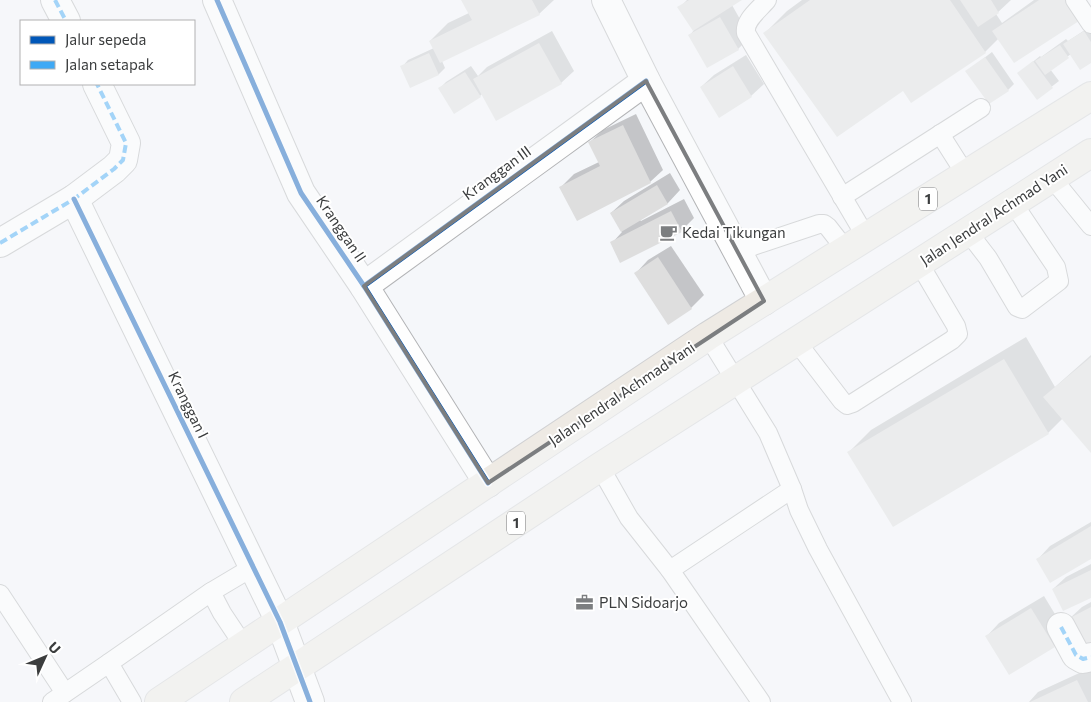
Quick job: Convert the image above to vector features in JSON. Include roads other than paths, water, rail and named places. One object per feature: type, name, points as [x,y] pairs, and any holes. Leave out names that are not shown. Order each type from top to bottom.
[{"type":"highway","name":"Jalan Jendral Achmad Yani","points":[[159,702],[708,336],[1091,96]]},
{"type":"highway","name":"Jalan Jendral Achmad Yani","points":[[244,702],[600,467],[1091,153]]},
{"type":"street","points":[[55,0],[65,20]]},
{"type":"street","name":"Kranggan II","points":[[217,0],[301,193],[364,286],[488,483]]},
{"type":"street","points":[[606,0],[646,81],[764,301]]},
{"type":"street","name":"Kranggan III","points":[[364,286],[646,81]]},
{"type":"street","points":[[0,243],[74,199],[123,160],[126,143],[97,85]]},
{"type":"street","name":"Kranggan I","points":[[74,199],[280,622],[310,702]]},
{"type":"street","points":[[1061,627],[1076,656],[1083,659],[1091,657]]},
{"type":"lane","points":[[767,0],[748,22],[745,27],[746,33],[842,197],[856,244]]},
{"type":"lane","points":[[1075,0],[1091,24]]},
{"type":"lane","points":[[842,197],[981,108]]},
{"type":"lane","points":[[940,134],[966,175]]},
{"type":"lane","points":[[1052,178],[1091,226]]},
{"type":"lane","points":[[968,232],[988,258],[1017,307],[1022,309],[1059,281],[1056,267],[1013,203]]},
{"type":"lane","points":[[738,253],[753,246],[819,224],[824,224],[856,244]]},
{"type":"lane","points":[[796,341],[847,405],[878,388],[952,340],[958,334],[956,326],[919,263]]},
{"type":"lane","points":[[708,336],[768,433],[799,510],[818,549],[902,702]]},
{"type":"lane","points":[[600,467],[629,518],[670,570],[761,702]]},
{"type":"lane","points":[[670,570],[792,489]]},
{"type":"lane","points":[[0,594],[59,698],[211,592],[253,567]]},
{"type":"lane","points":[[211,592],[222,613],[244,646]]},
{"type":"lane","points":[[109,663],[132,702]]},
{"type":"place","name":"Kedai Tikungan","points":[[668,233]]},
{"type":"place","name":"PLN Sidoarjo","points":[[585,603]]}]
